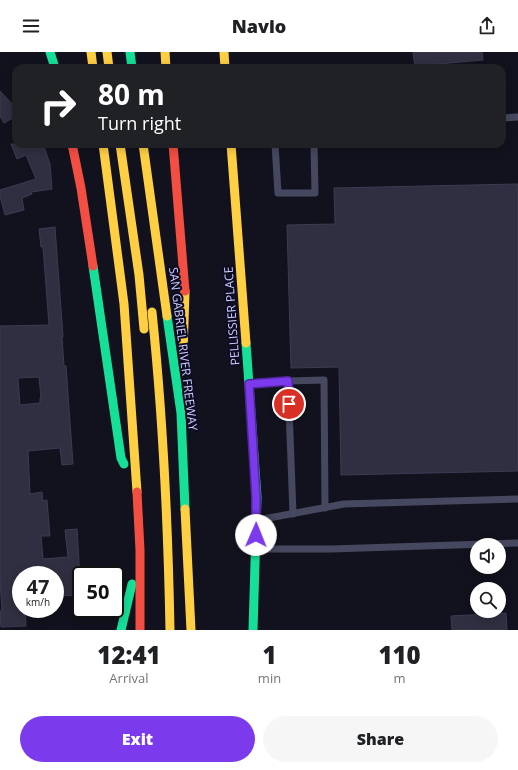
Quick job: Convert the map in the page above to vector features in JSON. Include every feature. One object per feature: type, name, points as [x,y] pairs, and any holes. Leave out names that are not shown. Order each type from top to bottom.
[{"type":"main road","points":[[50,52],[54,64]]},
{"type":"main road","points":[[91,52],[92,64]]},
{"type":"main road","points":[[107,52],[108,64]]},
{"type":"main road","points":[[116,52],[118,64]]},
{"type":"main road","points":[[130,52],[132,64]]},
{"type":"main road","points":[[165,52],[166,64]]},
{"type":"main road","points":[[224,52],[225,64]]},
{"type":"main road","points":[[73,148],[81,188],[121,458],[138,505]]},
{"type":"main road","points":[[104,148],[124,304],[138,505],[140,550],[140,630]]},
{"type":"main road","points":[[121,148],[139,274],[145,337]]},
{"type":"main road","points":[[129,148],[157,354],[165,468],[170,630]]},
{"type":"main road","name":"SAN GABRIEL RIVER FREEWAY","points":[[144,148],[181,413],[191,630]]},
{"type":"main road","points":[[173,148],[185,286],[181,413]]},
{"type":"main road","name":"PELLISSIER PLACE","points":[[231,148],[256,497],[253,630]]},
{"type":"main road","points":[[152,415],[158,535]]},
{"type":"main road","points":[[121,630],[140,550]]},
{"type":"lane","points":[[506,118],[518,117]]},
{"type":"lane","points":[[275,148],[278,194],[315,193],[314,148]]},
{"type":"lane","points":[[249,384],[324,380],[325,508]]},
{"type":"lane","points":[[288,381],[293,514]]},
{"type":"lane","points":[[256,520],[344,504],[518,499]]},
{"type":"lane","points":[[256,549],[331,549],[518,543]]},
{"type":"building","points":[[413,52],[482,52],[483,60],[438,64],[415,64]]},
{"type":"building","points":[[0,91],[12,104],[12,118],[4,123],[0,116]]},
{"type":"building","points":[[13,148],[44,148],[50,164],[52,189],[31,192],[32,194],[22,198],[24,210],[5,215],[0,190],[36,179],[26,155],[17,159]]},
{"type":"building","points":[[518,184],[518,471],[341,475],[339,367],[291,368],[287,225],[335,224],[334,188]]},
{"type":"building","points":[[55,227],[64,366],[66,366],[73,464],[62,465],[60,448],[28,451],[30,494],[42,492],[43,501],[47,500],[50,536],[41,536],[43,559],[68,557],[65,530],[77,529],[79,566],[72,566],[72,595],[64,596],[64,566],[12,566],[12,618],[26,618],[26,626],[1,627],[0,326],[49,325],[43,247],[41,247],[39,229]],"holes":[[[39,377],[40,403],[20,405],[18,378]]]},
{"type":"building","points":[[506,613],[507,630],[452,630],[451,616],[470,615],[470,618],[506,618]]},
{"type":"traffic: fast","points":[[50,52],[54,64]]},
{"type":"traffic: fast","points":[[130,52],[132,64]]},
{"type":"traffic: fast","points":[[93,266],[121,458],[124,464]]},
{"type":"traffic: fast","points":[[167,316],[181,413],[185,509]]},
{"type":"traffic: fast","points":[[246,343],[257,497],[253,630]]},
{"type":"traffic: fast","points":[[121,630],[132,584]]},
{"type":"traffic: slow","points":[[91,52],[92,64]]},
{"type":"traffic: slow","points":[[107,52],[108,64]]},
{"type":"traffic: slow","points":[[165,52],[166,64]]},
{"type":"traffic: slow","points":[[224,52],[225,64]]},
{"type":"traffic: slow","points":[[104,148],[124,304],[137,492]]},
{"type":"traffic: slow","points":[[121,148],[139,275],[144,329]]},
{"type":"traffic: slow","points":[[144,148],[167,316]]},
{"type":"traffic: slow","points":[[231,148],[246,343]]},
{"type":"traffic: slow","points":[[183,354],[185,291]]},
{"type":"traffic: slow","points":[[152,312],[164,471],[170,630]]},
{"type":"traffic: slow","points":[[185,509],[191,630]]},
{"type":"traffic: jam","points":[[73,148],[81,188],[93,266]]},
{"type":"traffic: jam","points":[[173,148],[185,291]]},
{"type":"traffic: jam","points":[[137,492],[140,550],[140,630]]},
{"type":"route","points":[[256,535],[256,497],[249,384],[288,381],[289,404]]}]
